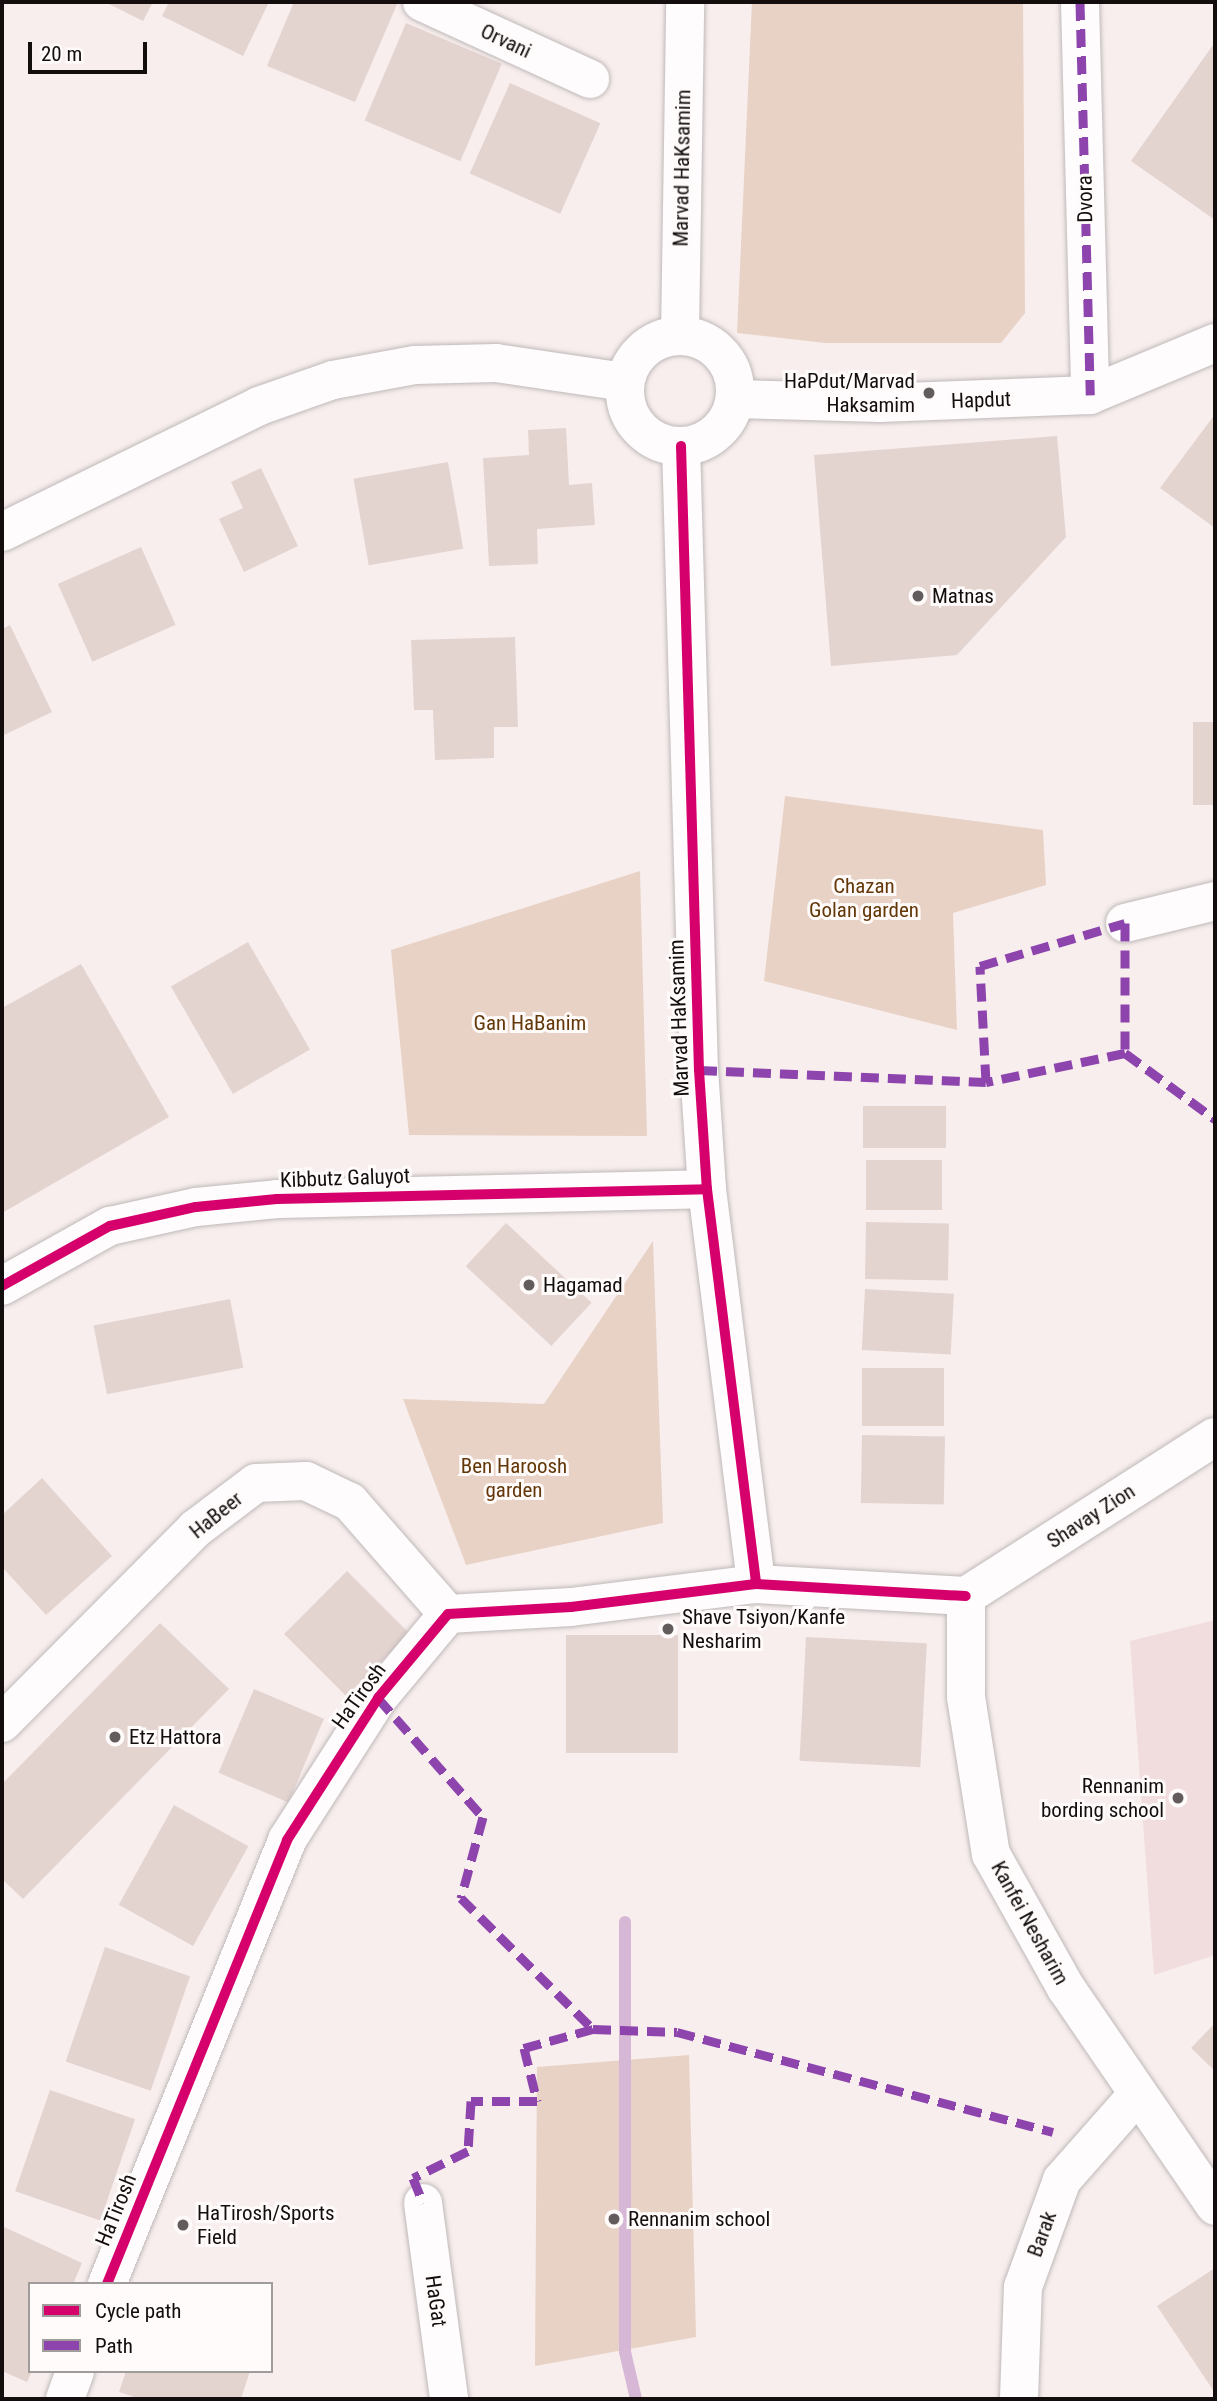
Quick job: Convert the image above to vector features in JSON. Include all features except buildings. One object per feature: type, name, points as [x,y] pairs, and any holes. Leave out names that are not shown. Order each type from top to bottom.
[{"type":"street","name":"Orvani","points":[[422,2],[590,79]]},
{"type":"street","name":"Marvad HaKsamim","points":[[680,335],[685,2]]},
{"type":"street","name":"Dvora","points":[[1080,2],[1090,396]]},
{"type":"street","points":[[680,335],[715,347],[728,362],[736,399],[711,437],[681,446],[645,434],[625,401],[625,382],[638,354],[680,335]]},
{"type":"street","name":"Hapdut","points":[[736,399],[880,403],[1090,396],[1215,343]]},
{"type":"street","points":[[2,532],[259,406],[333,380],[415,365],[496,363],[625,382]]},
{"type":"street","name":"Marvad HaKsamim","points":[[681,446],[699,1070],[707,1189],[756,1584]]},
{"type":"street","points":[[1125,923],[1215,901]]},
{"type":"street","name":"Kibbutz Galuyot","points":[[2,1286],[110,1226],[196,1207],[277,1199],[707,1189]]},
{"type":"street","name":"Shavay Zion","points":[[966,1596],[1215,1437]]},
{"type":"street","name":"HaBeer","points":[[2,1723],[195,1529],[256,1483],[306,1481],[351,1502],[448,1614]]},
{"type":"street","points":[[448,1614],[571,1607],[756,1584],[966,1596]]},
{"type":"street","name":"Kanfei Nesharim","points":[[966,1596],[966,1697],[991,1854],[1059,1977],[1136,2096],[1215,2206]]},
{"type":"street","name":"HaTirosh","points":[[108,2282],[287,1840],[378,1698],[448,1614]]},
{"type":"street","name":"Barak","points":[[1018,2399],[1023,2287],[1062,2180],[1136,2096]]},
{"type":"street","name":"HaGat","points":[[423,2203],[449,2399]]},
{"type":"street","points":[[65,2399],[74,2373]]},
{"type":"shaded area","name":"Rennanim bording school","points":[[1215,1620],[1215,1955],[1154,1975],[1130,1641]]},
{"type":"green space","points":[[752,2],[1023,2],[1025,313],[1001,343],[825,343],[737,333]]},
{"type":"green space","name":"Chazan Golan garden","points":[[785,796],[1043,830],[1046,885],[953,913],[957,1030],[764,981]]},
{"type":"green space","name":"Gan HaBanim","points":[[640,871],[647,1136],[409,1135],[391,950]]},
{"type":"green space","name":"Ben Haroosh garden","points":[[653,1241],[663,1523],[466,1565],[403,1399],[544,1404]]},
{"type":"green space","name":"Rennanim school","points":[[689,2055],[696,2337],[535,2366],[537,2067]]},
{"type":"waterway","points":[[625,1922],[625,2352],[636,2399]]},
{"type":"marked path","points":[[1080,2],[1090,395]]},
{"type":"marked path","points":[[699,1070],[986,1082],[980,966],[1125,923],[1125,1053],[986,1082]]},
{"type":"marked path","points":[[1125,1053],[1215,1119]]},
{"type":"marked path","points":[[378,1698],[483,1817],[461,1898],[593,2029],[524,2048],[537,2101],[471,2101],[468,2151],[413,2178],[423,2203]]},
{"type":"marked path","points":[[593,2029],[677,2032],[1053,2132]]},
{"type":"cycle path","points":[[681,446],[699,1070],[707,1189],[756,1584]]},
{"type":"cycle path","points":[[2,1286],[110,1226],[196,1207],[277,1199],[707,1189]]},
{"type":"cycle path","points":[[108,2282],[287,1840],[378,1698],[448,1614],[571,1607],[756,1584],[966,1596]]},
{"type":"place","name":"HaPdut/Marvad Haksamim","points":[[929,393]]},
{"type":"place","name":"Matnas","points":[[918,596]]},
{"type":"place","name":"Hagamad","points":[[529,1285]]},
{"type":"place","name":"Shave Tsiyon/Kanfe Nesharim","points":[[668,1629]]},
{"type":"place","name":"Etz Hattora","points":[[115,1737]]},
{"type":"place","name":"Rennanim bording school","points":[[1178,1798]]},
{"type":"place","name":"Rennanim school","points":[[614,2219]]},
{"type":"place","name":"HaTirosh/Sports Field","points":[[183,2225]]}]
